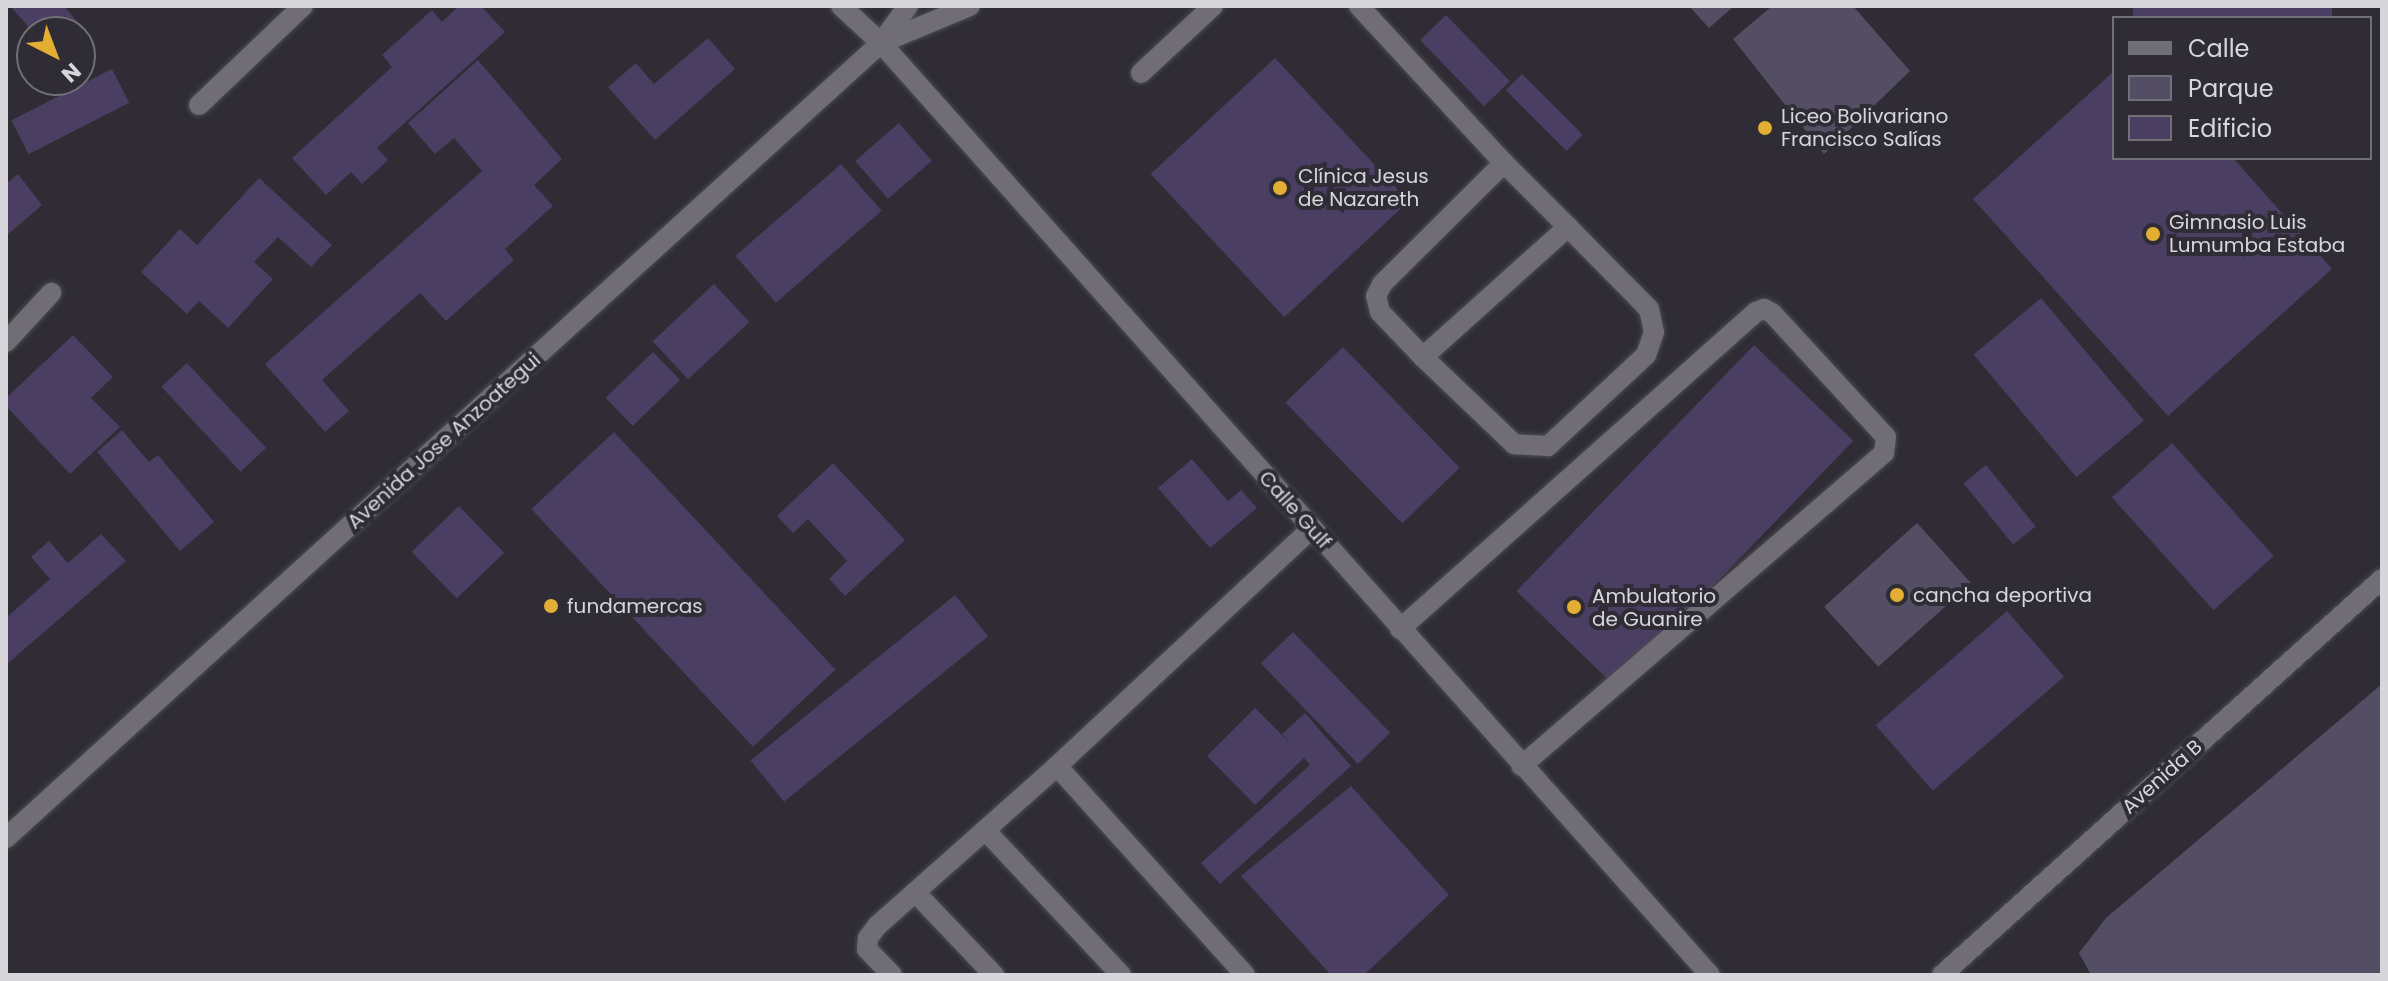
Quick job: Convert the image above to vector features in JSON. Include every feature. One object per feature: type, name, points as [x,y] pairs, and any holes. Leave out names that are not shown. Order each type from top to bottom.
[{"type":"street","points":[[199,105],[303,6]]},
{"type":"street","name":"Calle Gulf","points":[[841,6],[881,43],[1710,975]]},
{"type":"street","points":[[881,43],[908,6]]},
{"type":"street","points":[[881,43],[970,6]]},
{"type":"street","points":[[1141,73],[1213,6]]},
{"type":"street","points":[[1359,6],[1504,163],[1649,309],[1654,332],[1646,355],[1548,446],[1514,444],[1380,312],[1376,296],[1382,284],[1504,163]]},
{"type":"street","name":"Avenida Jose Anzoategui","points":[[6,838],[881,43]]},
{"type":"street","points":[[1423,357],[1568,227]]},
{"type":"street","points":[[6,342],[51,293]]},
{"type":"street","points":[[1400,629],[1756,312],[1764,309],[1772,313],[1886,437],[1884,453],[1863,473],[1522,766]]},
{"type":"street","points":[[892,975],[867,949],[868,938],[1311,529]]},
{"type":"street","name":"Avenida B","points":[[1942,975],[2382,579]]},
{"type":"street","points":[[1057,766],[1245,975]]},
{"type":"street","points":[[985,830],[1121,975]]},
{"type":"street","points":[[915,892],[994,975]]},
{"type":"green space","points":[[1689,6],[1734,6],[1709,28]]},
{"type":"green space","points":[[1772,6],[1853,6],[1910,71],[1824,154],[1733,39]]},
{"type":"green space","name":"cancha deportiva","points":[[1917,523],[1971,583],[1878,667],[1824,607]]},
{"type":"green space","points":[[2382,684],[2382,975],[2091,975],[2079,953],[2106,918]]},
{"type":"building","points":[[10,6],[64,6],[72,16],[19,16]]},
{"type":"building","points":[[459,6],[481,6],[505,32],[377,148],[388,160],[362,184],[351,172],[326,195],[292,158],[392,67],[382,55],[432,10],[442,22]]},
{"type":"building","points":[[2133,6],[2332,6],[2332,16],[2133,16]]},
{"type":"building","points":[[1446,15],[1510,81],[1484,106],[1420,40]]},
{"type":"building","points":[[708,38],[735,69],[655,140],[608,87],[636,63],[654,84]]},
{"type":"building","name":"Clínica Jesus de Nazareth","points":[[1275,58],[1409,201],[1284,317],[1151,174]]},
{"type":"building","points":[[478,60],[562,159],[534,185],[553,206],[505,249],[514,260],[446,321],[420,293],[322,380],[349,411],[325,432],[265,364],[482,171],[454,138],[435,154],[408,123]]},
{"type":"building","points":[[112,69],[129,103],[29,154],[11,120],[59,96],[96,96],[96,77]]},
{"type":"building","name":"Gimnasio Luis Lumumba Estaba","points":[[2112,73],[2112,160],[2235,160],[2332,269],[2168,416],[1973,199]]},
{"type":"building","points":[[1522,74],[1583,135],[1567,151],[1506,90]]},
{"type":"building","points":[[899,123],[932,161],[888,199],[855,161]]},
{"type":"building","points":[[841,164],[882,211],[776,303],[735,256]]},
{"type":"building","points":[[18,174],[42,205],[6,236],[6,184]]},
{"type":"building","points":[[259,178],[332,245],[311,267],[278,237],[254,262],[273,279],[228,328],[199,301],[187,314],[141,272],[180,229],[197,245]]},
{"type":"building","points":[[714,284],[749,322],[688,379],[653,341]]},
{"type":"building","points":[[2041,298],[2144,421],[2076,477],[1974,355]]},
{"type":"building","points":[[73,335],[113,377],[91,398],[120,427],[70,474],[6,406],[6,398]]},
{"type":"building","points":[[1754,345],[1853,441],[1616,687],[1516,591]]},
{"type":"building","points":[[1343,347],[1460,468],[1402,523],[1285,403]]},
{"type":"building","points":[[653,352],[680,380],[633,426],[606,398]]},
{"type":"building","points":[[187,363],[266,448],[241,472],[161,387]]},
{"type":"building","points":[[122,430],[149,462],[158,455],[214,522],[180,551],[97,452]]},
{"type":"building","points":[[614,432],[836,670],[753,747],[531,509]]},
{"type":"building","points":[[2172,443],[2274,556],[2214,610],[2112,497]]},
{"type":"building","points":[[1192,459],[1228,501],[1241,490],[1257,508],[1210,548],[1158,488]]},
{"type":"building","points":[[833,463],[905,540],[845,596],[829,579],[847,561],[808,519],[793,533],[777,516]]},
{"type":"building","points":[[1986,465],[2036,526],[2013,545],[1963,483]]},
{"type":"building","points":[[459,506],[504,553],[457,599],[412,552]]},
{"type":"building","points":[[101,534],[126,561],[6,665],[6,618],[50,579],[31,557],[49,541],[68,563]]},
{"type":"building","points":[[955,595],[988,636],[784,802],[751,761]]},
{"type":"building","points":[[2007,611],[2064,677],[1933,791],[1876,725]]},
{"type":"building","points":[[1293,632],[1390,733],[1358,764],[1261,663]]},
{"type":"building","points":[[1255,708],[1291,744],[1282,734],[1305,713],[1351,766],[1220,884],[1201,863],[1310,765],[1304,758],[1255,805],[1207,756]]},
{"type":"building","points":[[1351,786],[1449,895],[1364,975],[1331,975],[1241,876]]},
{"type":"place","name":"Liceo Bolivariano Francisco Salías","points":[[1765,128]]},
{"type":"place","name":"Clínica Jesus de Nazareth","points":[[1280,188]]},
{"type":"place","name":"Gimnasio Luis Lumumba Estaba","points":[[2153,234]]},
{"type":"place","name":"cancha deportiva","points":[[1897,595]]},
{"type":"place","name":"fundamercas","points":[[551,606]]},
{"type":"place","name":"Ambulatorio de Guanire","points":[[1574,607]]}]
